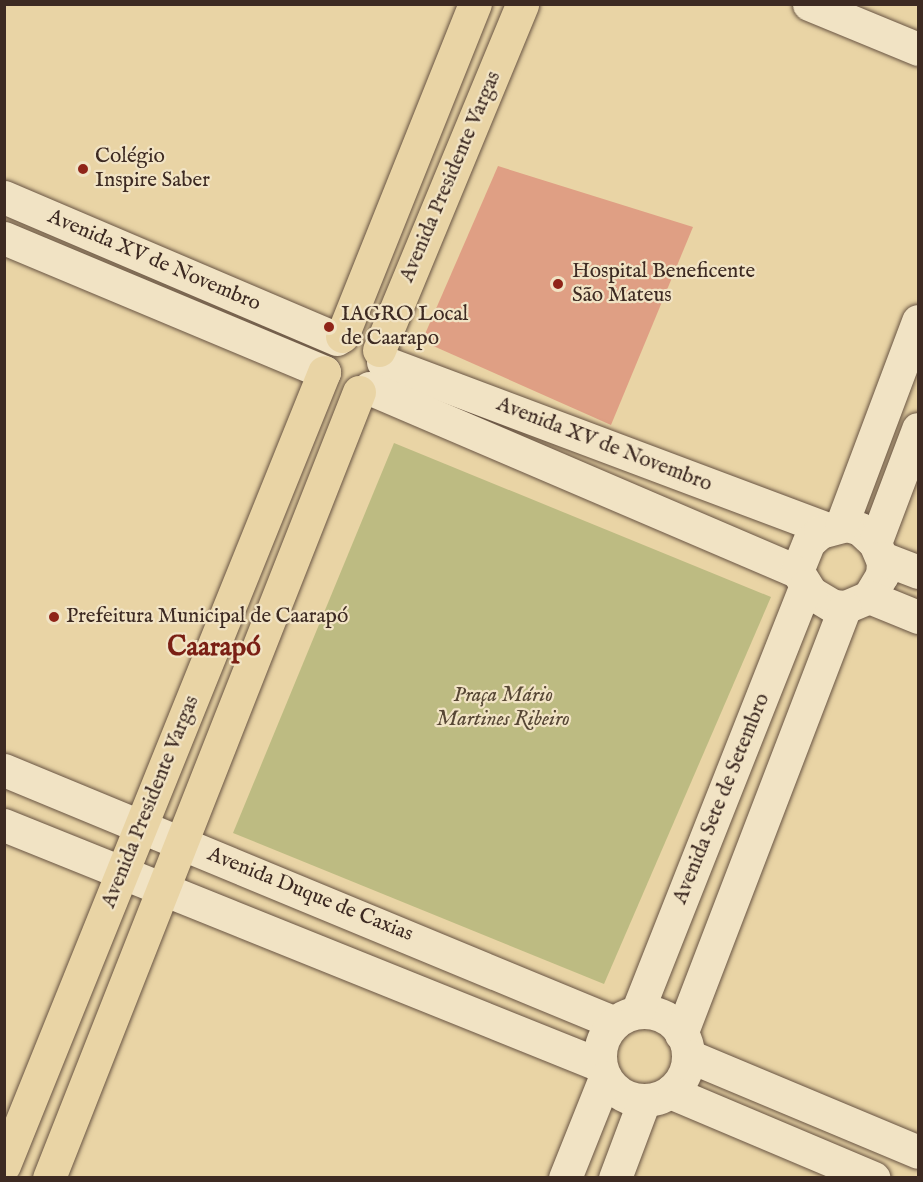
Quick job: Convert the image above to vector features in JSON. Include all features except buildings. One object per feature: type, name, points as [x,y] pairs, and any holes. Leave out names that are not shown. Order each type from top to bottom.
[{"type":"main road","name":"Avenida Presidente Vargas","points":[[340,338],[475,4]]},
{"type":"main road","name":"Avenida Presidente Vargas","points":[[49,1178],[163,889],[522,4]]},
{"type":"main road","points":[[360,335],[372,373],[339,390],[324,372],[325,357],[340,338],[360,335]]},
{"type":"main road","name":"Avenida Presidente Vargas","points":[[4,1165],[324,372]]},
{"type":"street","points":[[809,4],[918,49]]},
{"type":"street","name":"Avenida XV de Novembro","points":[[4,197],[340,338]]},
{"type":"street","name":"Avenida XV de Novembro","points":[[4,238],[324,372]]},
{"type":"street","points":[[918,321],[833,527],[809,542],[801,578],[821,601],[857,602],[918,617]]},
{"type":"street","name":"Avenida XV de Novembro","points":[[372,373],[833,527]]},
{"type":"street","name":"Avenida XV de Novembro","points":[[372,373],[801,578]]},
{"type":"street","points":[[615,1178],[657,1097],[686,1070],[685,1045],[857,602],[882,575],[879,550],[918,429]]},
{"type":"street","points":[[833,527],[860,529],[879,550],[918,572]]},
{"type":"street","name":"Avenida Sete de Setembro","points":[[626,1017],[801,578]]},
{"type":"street","name":"Avenida Duque de Caxias","points":[[4,770],[626,1017]]},
{"type":"street","points":[[4,825],[602,1072],[617,1093],[657,1097],[874,1178]]},
{"type":"street","points":[[565,1178],[602,1072],[602,1040],[626,1017],[667,1018],[685,1045],[918,1152]]},
{"type":"green space","name":"Praça Mário Martines Ribeiro","points":[[394,443],[771,597],[604,984],[233,833]]},
{"type":"place","name":"Colégio Inspire Saber","points":[[83,169]]},
{"type":"place","name":"Hospital Beneficente São Mateus","points":[[558,284]]},
{"type":"place","name":"IAGRO Local de Caarapo","points":[[329,327]]},
{"type":"place","name":"Prefeitura Municipal de Caarapó","points":[[54,617]]},
{"type":"district","name":"Caarapó","points":[[214,649]]}]
